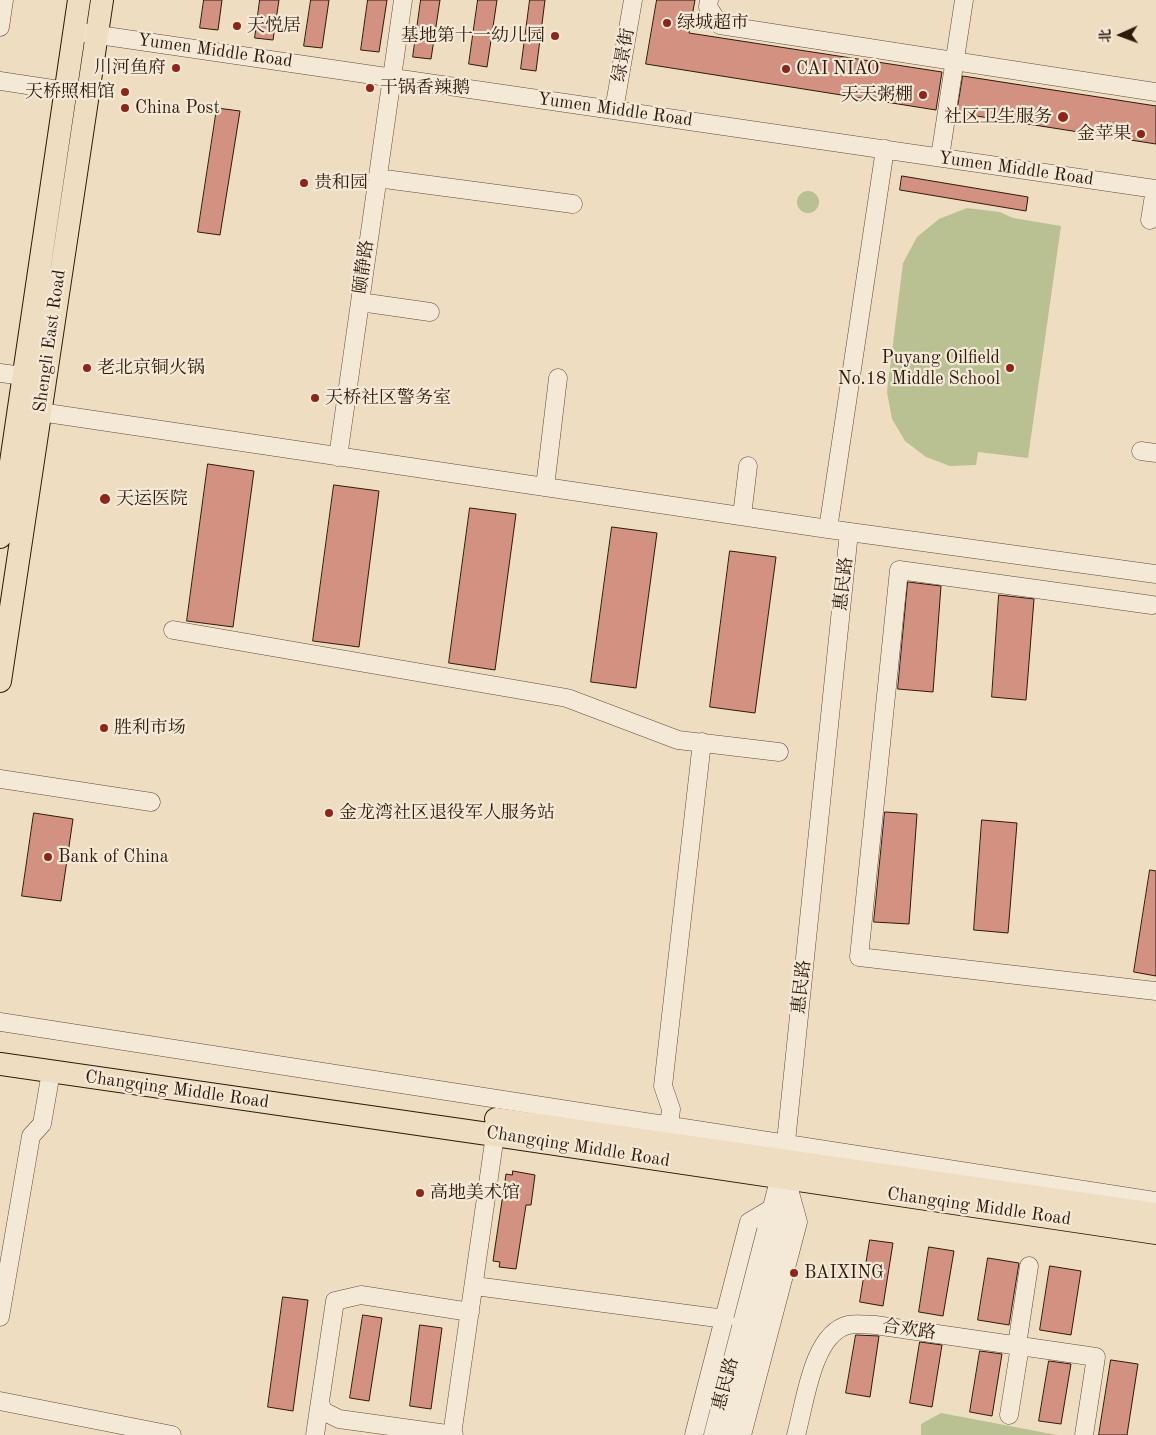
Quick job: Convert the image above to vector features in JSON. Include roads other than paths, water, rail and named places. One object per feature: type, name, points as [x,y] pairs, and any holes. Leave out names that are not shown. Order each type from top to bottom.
[{"type":"main road","name":"Shengli East Road","points":[[0,681],[40,412],[86,33],[79,0]]},
{"type":"main road","name":"Shengli East Road","points":[[0,537],[66,91],[86,33],[102,0]]},
{"type":"main road","name":"Changqing Middle Road","points":[[0,1048],[668,1134],[788,1170],[1156,1233]]},
{"type":"main road","name":"Changqing Middle Road","points":[[0,1064],[495,1134],[668,1134]]},
{"type":"main road","name":"Changqing Middle Road","points":[[788,1170],[1156,1214]]},
{"type":"street","points":[[0,27],[4,0]]},
{"type":"street","name":"颐静路","points":[[338,457],[403,0]]},
{"type":"street","name":"绿景街","points":[[614,110],[633,0]]},
{"type":"street","points":[[709,0],[708,7],[720,25],[1156,92]]},
{"type":"street","points":[[940,157],[964,0]]},
{"type":"street","name":"Yumen Middle Road","points":[[86,33],[1155,189]]},
{"type":"street","points":[[0,81],[66,91]]},
{"type":"street","points":[[828,529],[885,149]]},
{"type":"street","points":[[377,178],[573,204]]},
{"type":"street","points":[[1150,220],[1155,189]]},
{"type":"street","points":[[360,302],[430,312]]},
{"type":"street","points":[[0,372],[23,376]]},
{"type":"street","points":[[545,487],[558,378]]},
{"type":"street","points":[[40,412],[828,529],[1156,574]]},
{"type":"street","points":[[742,516],[748,466]]},
{"type":"street","name":"惠民路","points":[[727,1435],[788,1170],[849,532]]},
{"type":"street","points":[[1152,605],[899,570],[859,957],[1156,991]]},
{"type":"street","points":[[173,630],[567,698],[678,740],[780,752]]},
{"type":"street","points":[[0,1022],[668,1134],[663,1086],[702,742]]},
{"type":"street","points":[[0,779],[151,802]]},
{"type":"street","points":[[0,1318],[31,1136],[42,1124],[51,1072]]},
{"type":"street","points":[[320,1403],[322,1410],[339,1419],[453,1435],[495,1134]]},
{"type":"street","points":[[742,1435],[798,1222],[788,1170],[1156,1201]]},
{"type":"street","name":"惠民路","points":[[713,1435],[772,1209],[788,1170]]},
{"type":"street","points":[[694,1435],[749,1222],[772,1209]]},
{"type":"street","points":[[1009,1415],[1029,1266]]},
{"type":"street","points":[[475,1286],[725,1319]]},
{"type":"street","points":[[315,1435],[335,1301],[361,1295],[470,1312]]},
{"type":"street","name":"合欢路","points":[[796,1435],[819,1350],[832,1333],[848,1325],[875,1325],[1096,1357],[1084,1435]]},
{"type":"street","points":[[0,1401],[172,1435]]},
{"type":"place","name":"绿城超市","points":[[667,23]]},
{"type":"place","name":"天悦居","points":[[237,26]]},
{"type":"place","name":"基地第十一幼儿园","points":[[555,36]]},
{"type":"place","name":"川河鱼府","points":[[176,68]]},
{"type":"place","name":"CAI NIAO","points":[[786,69]]},
{"type":"place","name":"干锅香辣鹅","points":[[370,88]]},
{"type":"place","name":"天桥照相馆","points":[[125,92]]},
{"type":"place","name":"天天粥棚","points":[[923,95]]},
{"type":"place","name":"China Post","points":[[125,108]]},
{"type":"place","name":"社区卫生服务","points":[[1063,117]]},
{"type":"place","name":"金苹果","points":[[1141,134]]},
{"type":"place","name":"贵和园","points":[[304,183]]},
{"type":"place","name":"老北京铜火锅","points":[[87,368]]},
{"type":"place","name":"Puyang Oilfield No.18 Middle School","points":[[1010,368]]},
{"type":"place","name":"天桥社区警务室","points":[[315,398]]},
{"type":"place","name":"天运医院","points":[[105,499]]},
{"type":"place","name":"胜利市场","points":[[104,728]]},
{"type":"place","name":"金龙湾社区退役军人服务站","points":[[329,813]]},
{"type":"place","name":"Bank of China","points":[[48,857]]},
{"type":"place","name":"高地美术馆","points":[[420,1193]]},
{"type":"place","name":"BAIXING","points":[[794,1273]]}]
